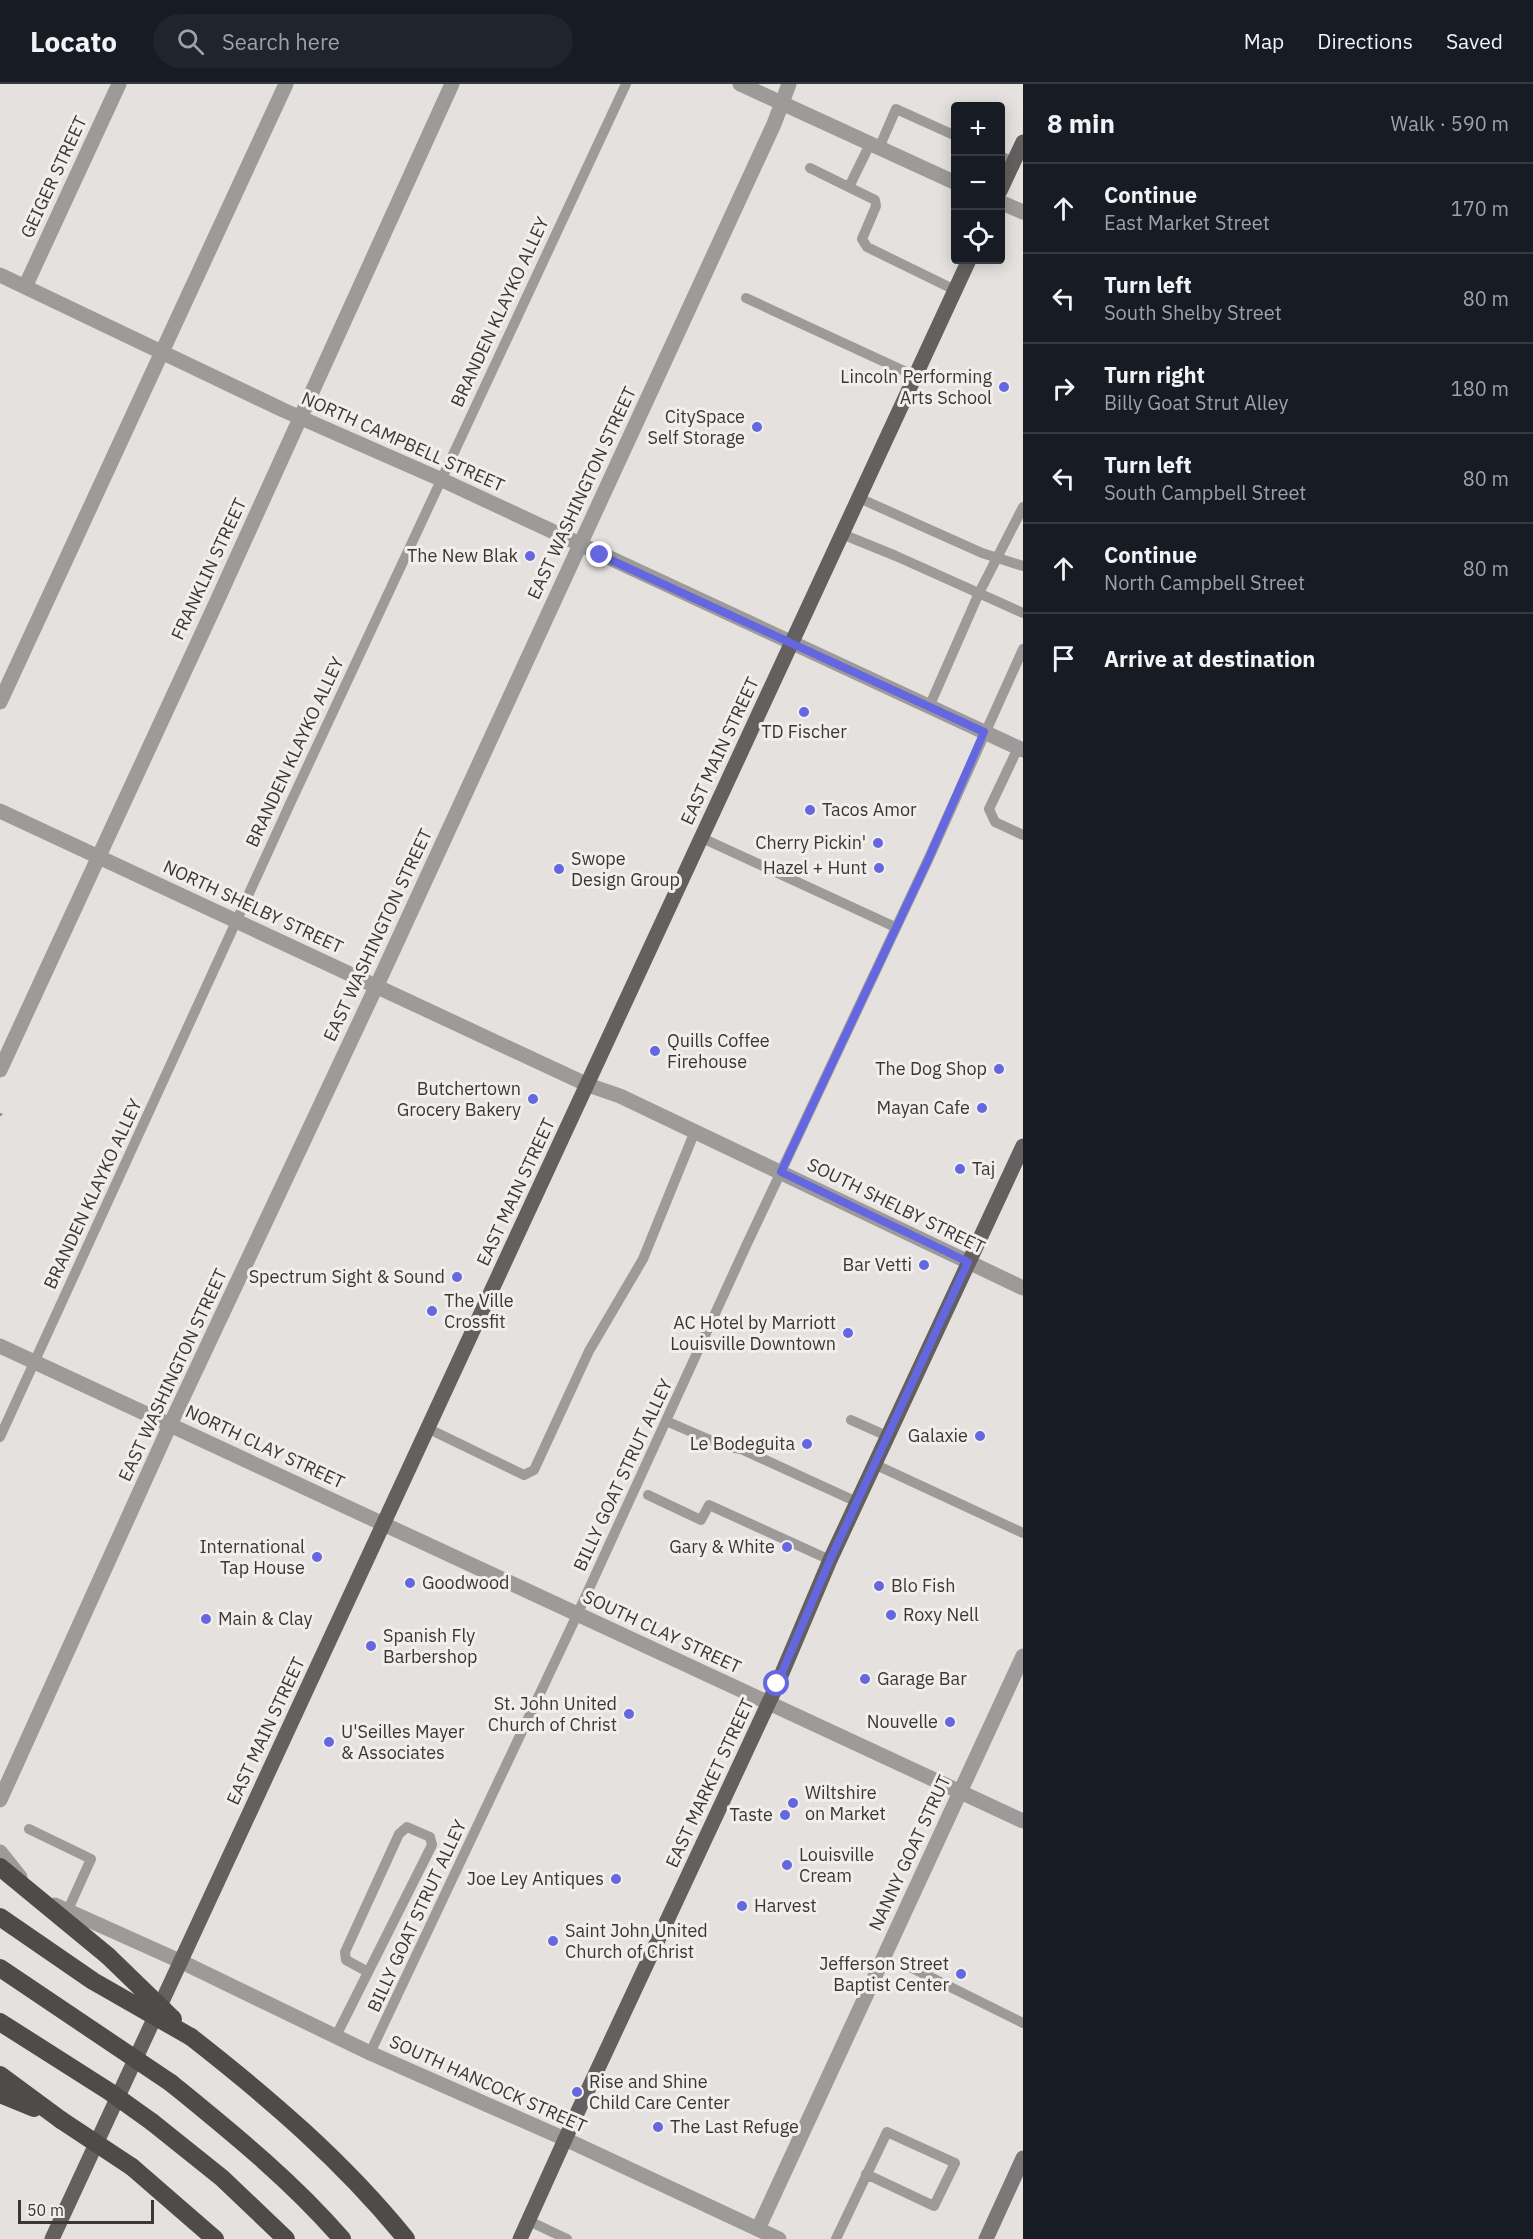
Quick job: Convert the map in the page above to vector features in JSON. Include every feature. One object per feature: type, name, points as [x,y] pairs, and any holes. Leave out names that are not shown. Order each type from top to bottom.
[{"type":"highway","points":[[0,1867],[108,1956],[191,2037],[261,2092],[329,2154],[406,2239]]},
{"type":"highway","points":[[0,1917],[93,1981],[191,2037]]},
{"type":"highway","points":[[0,1968],[171,2083],[277,2172],[342,2239]]},
{"type":"highway","points":[[0,2022],[110,2092],[152,2122],[222,2178],[286,2239]]},
{"type":"highway","points":[[0,2075],[61,2120],[132,2167],[215,2239]]},
{"type":"highway","points":[[0,2094],[61,2120]]},
{"type":"main road","points":[[1008,163],[1023,142]]},
{"type":"main road","name":"EAST MAIN STREET","points":[[52,2239],[967,264]]},
{"type":"main road","name":"EAST MARKET STREET","points":[[520,2239],[768,1703],[874,1464],[1023,1148]]},
{"type":"street","name":"GEIGER STREET","points":[[25,287],[119,84]]},
{"type":"street","points":[[0,702],[164,352],[286,84]]},
{"type":"street","name":"FRANKLIN STREET","points":[[0,1070],[452,84]]},
{"type":"street","points":[[740,84],[951,181]]},
{"type":"street","name":"EAST WASHINGTON STREET","points":[[0,1800],[170,1425],[376,986],[783,104],[789,84]]},
{"type":"street","points":[[1005,204],[1023,212]]},
{"type":"street","name":"NORTH CAMPBELL STREET","points":[[0,275],[299,417],[440,479],[1020,749]]},
{"type":"street","name":"NORTH SHELBY STREET","points":[[0,811],[588,1085]]},
{"type":"street","name":"SOUTH SHELBY STREET","points":[[588,1085],[620,1096],[1023,1288]]},
{"type":"street","name":"NORTH CLAY STREET","points":[[0,1346],[382,1524]]},
{"type":"street","name":"SOUTH CLAY STREET","points":[[382,1524],[1023,1821]]},
{"type":"street","name":"NANNY GOAT STRUT","points":[[760,2233],[1023,1656]]},
{"type":"street","name":"SOUTH HANCOCK STREET","points":[[0,1852],[39,1896],[67,1912],[182,1962],[370,2053],[565,2139],[760,2233],[779,2239]]},
{"type":"street","points":[[986,2239],[1023,2158]]},
{"type":"lane","name":"BRANDEN KLAYKO ALLEY","points":[[0,1437],[440,479],[626,84]]},
{"type":"lane","points":[[849,187],[897,109],[951,134]]},
{"type":"lane","points":[[810,168],[875,200],[876,206],[862,238],[867,247],[955,290]]},
{"type":"lane","points":[[746,298],[915,376]]},
{"type":"lane","points":[[859,498],[982,553],[1023,566]]},
{"type":"lane","points":[[929,707],[979,592],[1023,507]]},
{"type":"lane","points":[[842,534],[1023,613]]},
{"type":"lane","name":"BILLY GOAT STRUT ALLEY","points":[[370,2053],[578,1615],[781,1172],[928,860],[1023,649]]},
{"type":"lane","points":[[1020,749],[989,809],[995,822],[1023,835]]},
{"type":"lane","points":[[702,837],[895,927]]},
{"type":"lane","points":[[427,1428],[524,1475],[534,1470],[589,1351],[643,1259],[694,1131]]},
{"type":"lane","points":[[850,1420],[888,1436]]},
{"type":"lane","points":[[666,1421],[724,1446],[741,1449],[857,1502]]},
{"type":"lane","points":[[874,1464],[1023,1533]]},
{"type":"lane","points":[[648,1495],[701,1520],[709,1505],[830,1560]]},
{"type":"lane","points":[[336,2036],[432,1845],[430,1837],[407,1827],[399,1834],[345,1952],[346,1960],[368,1972]]},
{"type":"lane","points":[[29,1829],[91,1859],[67,1912]]},
{"type":"lane","points":[[906,1965],[1023,2023]]},
{"type":"lane","points":[[836,2239],[866,2174],[887,2132],[955,2163],[934,2206],[866,2174]]},
{"type":"lane","points":[[529,2221],[567,2239]]},
{"type":"place","name":"Lincoln Performing Arts School","points":[[1004,387]]},
{"type":"place","name":"CitySpace Self Storage","points":[[757,427]]},
{"type":"place","name":"The New Blak","points":[[530,556]]},
{"type":"place","name":"TD Fischer","points":[[804,712]]},
{"type":"place","name":"Tacos Amor","points":[[810,810]]},
{"type":"place","name":"Cherry Pickin'","points":[[878,843]]},
{"type":"place","name":"Hazel + Hunt","points":[[879,868]]},
{"type":"place","name":"Swope Design Group","points":[[559,869]]},
{"type":"place","name":"Quills Coffee Firehouse","points":[[655,1051]]},
{"type":"place","name":"The Dog Shop","points":[[999,1069]]},
{"type":"place","name":"Butchertown Grocery Bakery","points":[[533,1099]]},
{"type":"place","name":"Mayan Cafe","points":[[982,1108]]},
{"type":"place","name":"Taj","points":[[960,1169]]},
{"type":"place","name":"Bar Vetti","points":[[924,1265]]},
{"type":"place","name":"Spectrum Sight & Sound","points":[[457,1277]]},
{"type":"place","name":"The Ville Crossfit","points":[[432,1311]]},
{"type":"place","name":"AC Hotel by Marriott Louisville Downtown","points":[[848,1333]]},
{"type":"place","name":"Galaxie","points":[[980,1436]]},
{"type":"place","name":"Le Bodeguita","points":[[807,1444]]},
{"type":"place","name":"Gary & White","points":[[787,1547]]},
{"type":"place","name":"International Tap House","points":[[317,1557]]},
{"type":"place","name":"Goodwood","points":[[410,1583]]},
{"type":"place","name":"Blo Fish","points":[[879,1586]]},
{"type":"place","name":"Roxy Nell","points":[[891,1615]]},
{"type":"place","name":"Main & Clay","points":[[206,1619]]},
{"type":"place","name":"Spanish Fly Barbershop","points":[[371,1646]]},
{"type":"place","name":"Garage Bar","points":[[865,1679]]},
{"type":"place","name":"St. John United Church of Christ","points":[[629,1714]]},
{"type":"place","name":"Nouvelle","points":[[950,1722]]},
{"type":"place","name":"U'Seilles Mayer & Associates","points":[[329,1742]]},
{"type":"place","name":"Wiltshire on Market","points":[[793,1803]]},
{"type":"place","name":"Taste","points":[[785,1815]]},
{"type":"place","name":"Louisville Cream","points":[[787,1865]]},
{"type":"place","name":"Joe Ley Antiques","points":[[616,1879]]},
{"type":"place","name":"Harvest","points":[[742,1906]]},
{"type":"place","name":"Saint John United Church of Christ","points":[[553,1941]]},
{"type":"place","name":"Jefferson Street Baptist Center","points":[[961,1974]]},
{"type":"place","name":"Rise and Shine Child Care Center","points":[[577,2092]]},
{"type":"place","name":"The Last Refuge","points":[[658,2127]]},
{"type":"route","points":[[600,555],[765,629],[984,732],[928,860],[781,1172],[968,1262],[830,1560],[777,1684]]}]
